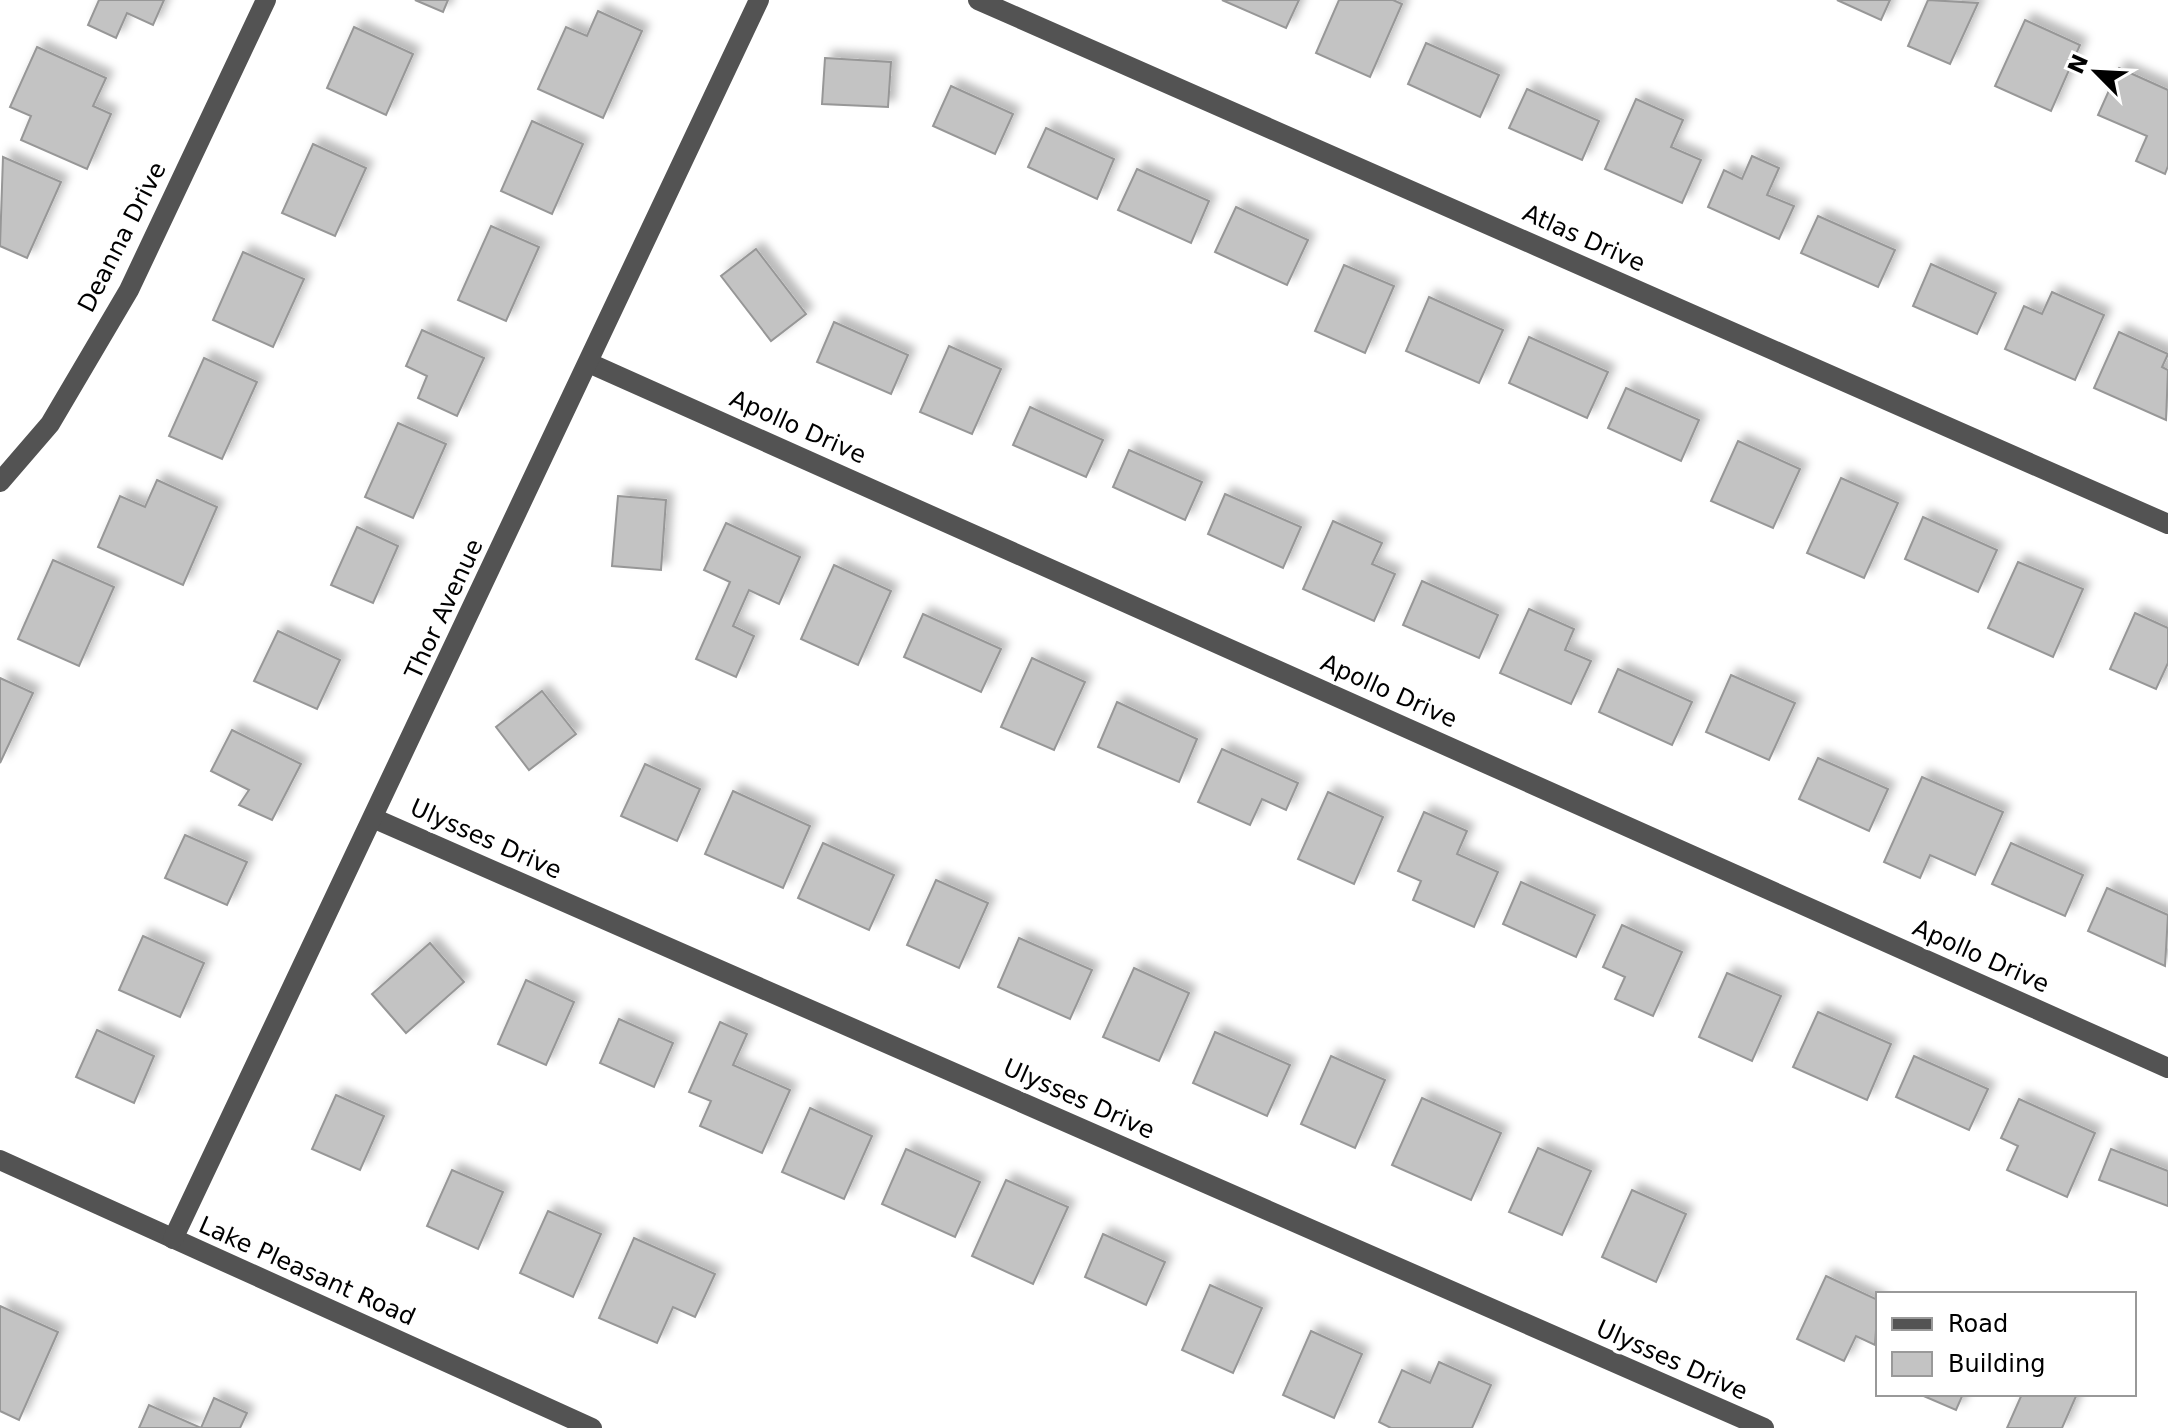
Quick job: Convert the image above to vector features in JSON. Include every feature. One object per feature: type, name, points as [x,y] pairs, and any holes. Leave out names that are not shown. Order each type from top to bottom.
[{"type":"street","name":"Deanna Drive","points":[[0,482],[50,424],[129,290],[266,0]]},
{"type":"street","name":"Thor Avenue","points":[[173,1239],[759,0]]},
{"type":"street","name":"Atlas Drive","points":[[978,0],[2168,524]]},
{"type":"street","name":"Apollo Drive","points":[[589,363],[2168,1068]]},
{"type":"street","name":"Ulysses Drive","points":[[373,818],[1764,1428]]},
{"type":"street","name":"Lake Pleasant Road","points":[[0,1160],[592,1428]]},
{"type":"building","points":[[99,0],[164,0],[153,25],[127,13],[116,38],[88,25]]},
{"type":"building","points":[[415,0],[448,0],[443,12]]},
{"type":"building","points":[[1222,0],[1299,0],[1286,28]]},
{"type":"building","points":[[1339,0],[1393,0],[1402,4],[1370,77],[1316,53]]},
{"type":"building","points":[[1837,0],[1890,0],[1881,20]]},
{"type":"building","points":[[1928,0],[1978,3],[1950,64],[1908,46]]},
{"type":"building","points":[[598,11],[642,31],[603,118],[538,89],[566,27],[587,36]]},
{"type":"building","points":[[2025,20],[2080,45],[2051,111],[1995,86]]},
{"type":"building","points":[[354,27],[413,54],[386,115],[327,88]]},
{"type":"building","points":[[1426,43],[1499,75],[1480,117],[1408,84]]},
{"type":"building","points":[[37,47],[106,78],[93,106],[111,114],[87,169],[21,140],[31,116],[10,107]]},
{"type":"building","points":[[825,58],[891,62],[888,107],[822,104]]},
{"type":"building","points":[[2119,68],[2168,90],[2168,166],[2165,174],[2136,161],[2147,136],[2098,115]]},
{"type":"building","points":[[951,86],[1013,114],[995,154],[933,126]]},
{"type":"building","points":[[1527,89],[1599,121],[1582,160],[1509,128]]},
{"type":"building","points":[[1636,99],[1683,120],[1671,147],[1701,160],[1682,203],[1605,169]]},
{"type":"building","points":[[532,121],[583,144],[552,214],[501,191]]},
{"type":"building","points":[[1046,128],[1114,159],[1097,199],[1028,167]]},
{"type":"building","points":[[313,144],[366,168],[335,236],[282,213]]},
{"type":"building","points":[[1752,156],[1779,168],[1767,195],[1794,206],[1779,239],[1708,207],[1724,170],[1742,179]]},
{"type":"building","points":[[3,157],[61,182],[27,258],[0,246]]},
{"type":"building","points":[[1137,169],[1209,201],[1191,243],[1118,210]]},
{"type":"building","points":[[1236,207],[1308,240],[1287,285],[1215,252]]},
{"type":"building","points":[[1818,216],[1895,250],[1878,287],[1801,253]]},
{"type":"building","points":[[491,226],[539,247],[506,321],[458,300]]},
{"type":"building","points":[[756,249],[806,314],[771,341],[721,276]]},
{"type":"building","points":[[243,252],[304,279],[273,347],[213,320]]},
{"type":"building","points":[[1931,264],[1996,293],[1977,334],[1913,306]]},
{"type":"building","points":[[1344,265],[1394,286],[1365,353],[1315,331]]},
{"type":"building","points":[[2052,292],[2104,315],[2075,380],[2005,349],[2024,306],[2042,314]]},
{"type":"building","points":[[1429,297],[1503,330],[1479,383],[1406,351]]},
{"type":"building","points":[[834,322],[908,355],[891,394],[817,362]]},
{"type":"building","points":[[422,330],[484,358],[457,416],[418,398],[427,376],[406,366]]},
{"type":"building","points":[[2119,332],[2168,354],[2162,367],[2168,370],[2166,420],[2094,388]]},
{"type":"building","points":[[1529,337],[1608,372],[1587,418],[1509,383]]},
{"type":"building","points":[[949,346],[1001,369],[972,434],[920,412]]},
{"type":"building","points":[[204,358],[257,382],[222,459],[169,436]]},
{"type":"building","points":[[1626,388],[1699,420],[1681,461],[1608,428]]},
{"type":"building","points":[[1030,407],[1103,440],[1086,477],[1013,445]]},
{"type":"building","points":[[398,423],[446,444],[413,518],[365,497]]},
{"type":"building","points":[[1738,441],[1800,469],[1773,528],[1711,501]]},
{"type":"building","points":[[1129,450],[1202,482],[1185,520],[1113,487]]},
{"type":"building","points":[[1841,478],[1898,503],[1864,578],[1807,553]]},
{"type":"building","points":[[157,480],[217,507],[183,585],[98,547],[120,496],[145,507]]},
{"type":"building","points":[[1225,494],[1301,527],[1283,568],[1208,534]]},
{"type":"building","points":[[618,496],[666,500],[661,570],[612,566]]},
{"type":"building","points":[[1923,517],[1997,550],[1978,592],[1905,559]]},
{"type":"building","points":[[1333,521],[1382,543],[1372,564],[1395,574],[1374,621],[1303,589]]},
{"type":"building","points":[[726,523],[800,557],[779,604],[749,590],[733,626],[754,636],[736,677],[696,659],[730,582],[704,570]]},
{"type":"building","points":[[357,527],[398,546],[373,603],[331,585]]},
{"type":"building","points":[[53,560],[114,587],[79,666],[18,639]]},
{"type":"building","points":[[2018,562],[2083,589],[2053,657],[1988,628]]},
{"type":"building","points":[[834,565],[891,591],[858,665],[801,639]]},
{"type":"building","points":[[1422,581],[1498,615],[1479,658],[1403,625]]},
{"type":"building","points":[[1529,609],[1574,629],[1565,650],[1591,661],[1571,704],[1500,673]]},
{"type":"building","points":[[2135,613],[2168,628],[2168,663],[2156,689],[2110,669]]},
{"type":"building","points":[[923,614],[1001,649],[981,692],[904,657]]},
{"type":"building","points":[[278,631],[340,660],[317,709],[254,681]]},
{"type":"building","points":[[1032,658],[1085,682],[1054,750],[1001,727]]},
{"type":"building","points":[[1618,669],[1692,702],[1672,745],[1599,712]]},
{"type":"building","points":[[1731,675],[1795,703],[1769,760],[1706,732]]},
{"type":"building","points":[[0,678],[33,693],[0,763]]},
{"type":"building","points":[[542,691],[576,734],[529,770],[496,727]]},
{"type":"building","points":[[1117,702],[1197,739],[1179,782],[1098,747]]},
{"type":"building","points":[[232,730],[301,764],[272,820],[239,805],[249,790],[211,771]]},
{"type":"building","points":[[1222,749],[1298,783],[1286,810],[1262,799],[1250,825],[1198,802]]},
{"type":"building","points":[[1818,758],[1888,789],[1869,831],[1799,799]]},
{"type":"building","points":[[645,764],[700,789],[677,841],[621,816]]},
{"type":"building","points":[[1922,777],[2003,812],[1975,875],[1930,855],[1920,878],[1884,862]]},
{"type":"building","points":[[733,791],[810,826],[783,888],[705,854]]},
{"type":"building","points":[[1328,792],[1383,817],[1354,884],[1298,859]]},
{"type":"building","points":[[1424,812],[1467,831],[1457,854],[1498,872],[1474,927],[1413,900],[1421,881],[1398,871]]},
{"type":"building","points":[[185,835],[247,862],[227,905],[165,878]]},
{"type":"building","points":[[823,843],[894,875],[869,930],[798,898]]},
{"type":"building","points":[[2011,843],[2083,875],[2065,916],[1992,884]]},
{"type":"building","points":[[936,880],[988,903],[959,968],[907,945]]},
{"type":"building","points":[[1521,882],[1595,915],[1576,957],[1503,924]]},
{"type":"building","points":[[2107,888],[2168,915],[2165,966],[2088,931]]},
{"type":"building","points":[[1622,925],[1682,952],[1653,1016],[1615,999],[1625,977],[1603,967]]},
{"type":"building","points":[[143,936],[204,963],[180,1017],[119,990]]},
{"type":"building","points":[[1019,938],[1092,970],[1070,1019],[998,987]]},
{"type":"building","points":[[430,943],[464,982],[406,1033],[372,994]]},
{"type":"building","points":[[1134,968],[1189,993],[1159,1061],[1103,1037]]},
{"type":"building","points":[[1727,973],[1781,996],[1752,1061],[1699,1037]]},
{"type":"building","points":[[526,980],[574,1002],[546,1065],[498,1044]]},
{"type":"building","points":[[1818,1012],[1891,1044],[1867,1100],[1793,1067]]},
{"type":"building","points":[[619,1019],[673,1043],[654,1087],[600,1063]]},
{"type":"building","points":[[720,1022],[747,1034],[733,1065],[790,1090],[762,1153],[700,1126],[711,1101],[689,1092]]},
{"type":"building","points":[[97,1030],[154,1056],[134,1103],[76,1077]]},
{"type":"building","points":[[1215,1032],[1290,1065],[1267,1116],[1193,1083]]},
{"type":"building","points":[[1331,1056],[1385,1080],[1355,1148],[1301,1124]]},
{"type":"building","points":[[1914,1056],[1988,1089],[1969,1130],[1896,1097]]},
{"type":"building","points":[[336,1095],[384,1116],[360,1170],[312,1149]]},
{"type":"building","points":[[1422,1098],[1501,1133],[1471,1200],[1392,1165]]},
{"type":"building","points":[[2019,1099],[2095,1133],[2067,1197],[2007,1170],[2018,1146],[2001,1138]]},
{"type":"building","points":[[810,1108],[872,1136],[844,1199],[782,1172]]},
{"type":"building","points":[[1538,1148],[1591,1171],[1562,1235],[1509,1212]]},
{"type":"building","points":[[906,1149],[980,1182],[955,1237],[882,1204]]},
{"type":"building","points":[[2111,1149],[2168,1171],[2168,1206],[2099,1180]]},
{"type":"building","points":[[452,1170],[503,1192],[478,1249],[427,1226]]},
{"type":"building","points":[[1006,1180],[1068,1207],[1033,1284],[972,1256]]},
{"type":"building","points":[[1632,1190],[1686,1214],[1656,1282],[1602,1257]]},
{"type":"building","points":[[548,1211],[601,1234],[573,1297],[520,1273]]},
{"type":"building","points":[[1103,1234],[1165,1262],[1146,1305],[1085,1277]]},
{"type":"building","points":[[634,1238],[715,1274],[695,1317],[673,1307],[657,1343],[599,1318]]},
{"type":"building","points":[[1826,1276],[1876,1299],[1875,1345],[1856,1336],[1844,1361],[1797,1339]]},
{"type":"building","points":[[1210,1285],[1262,1308],[1233,1373],[1182,1350]]},
{"type":"building","points":[[0,1306],[58,1332],[19,1420],[0,1411]]},
{"type":"building","points":[[1311,1331],[1362,1354],[1334,1418],[1283,1395]]},
{"type":"building","points":[[1439,1362],[1491,1385],[1472,1428],[1391,1428],[1379,1422],[1402,1370],[1430,1383]]},
{"type":"building","points":[[1924,1396],[1962,1396],[1956,1410]]},
{"type":"building","points":[[2021,1396],[2076,1396],[2062,1428],[2007,1428]]},
{"type":"building","points":[[214,1398],[247,1413],[240,1428],[201,1428]]},
{"type":"building","points":[[149,1405],[201,1428],[139,1428]]}]
